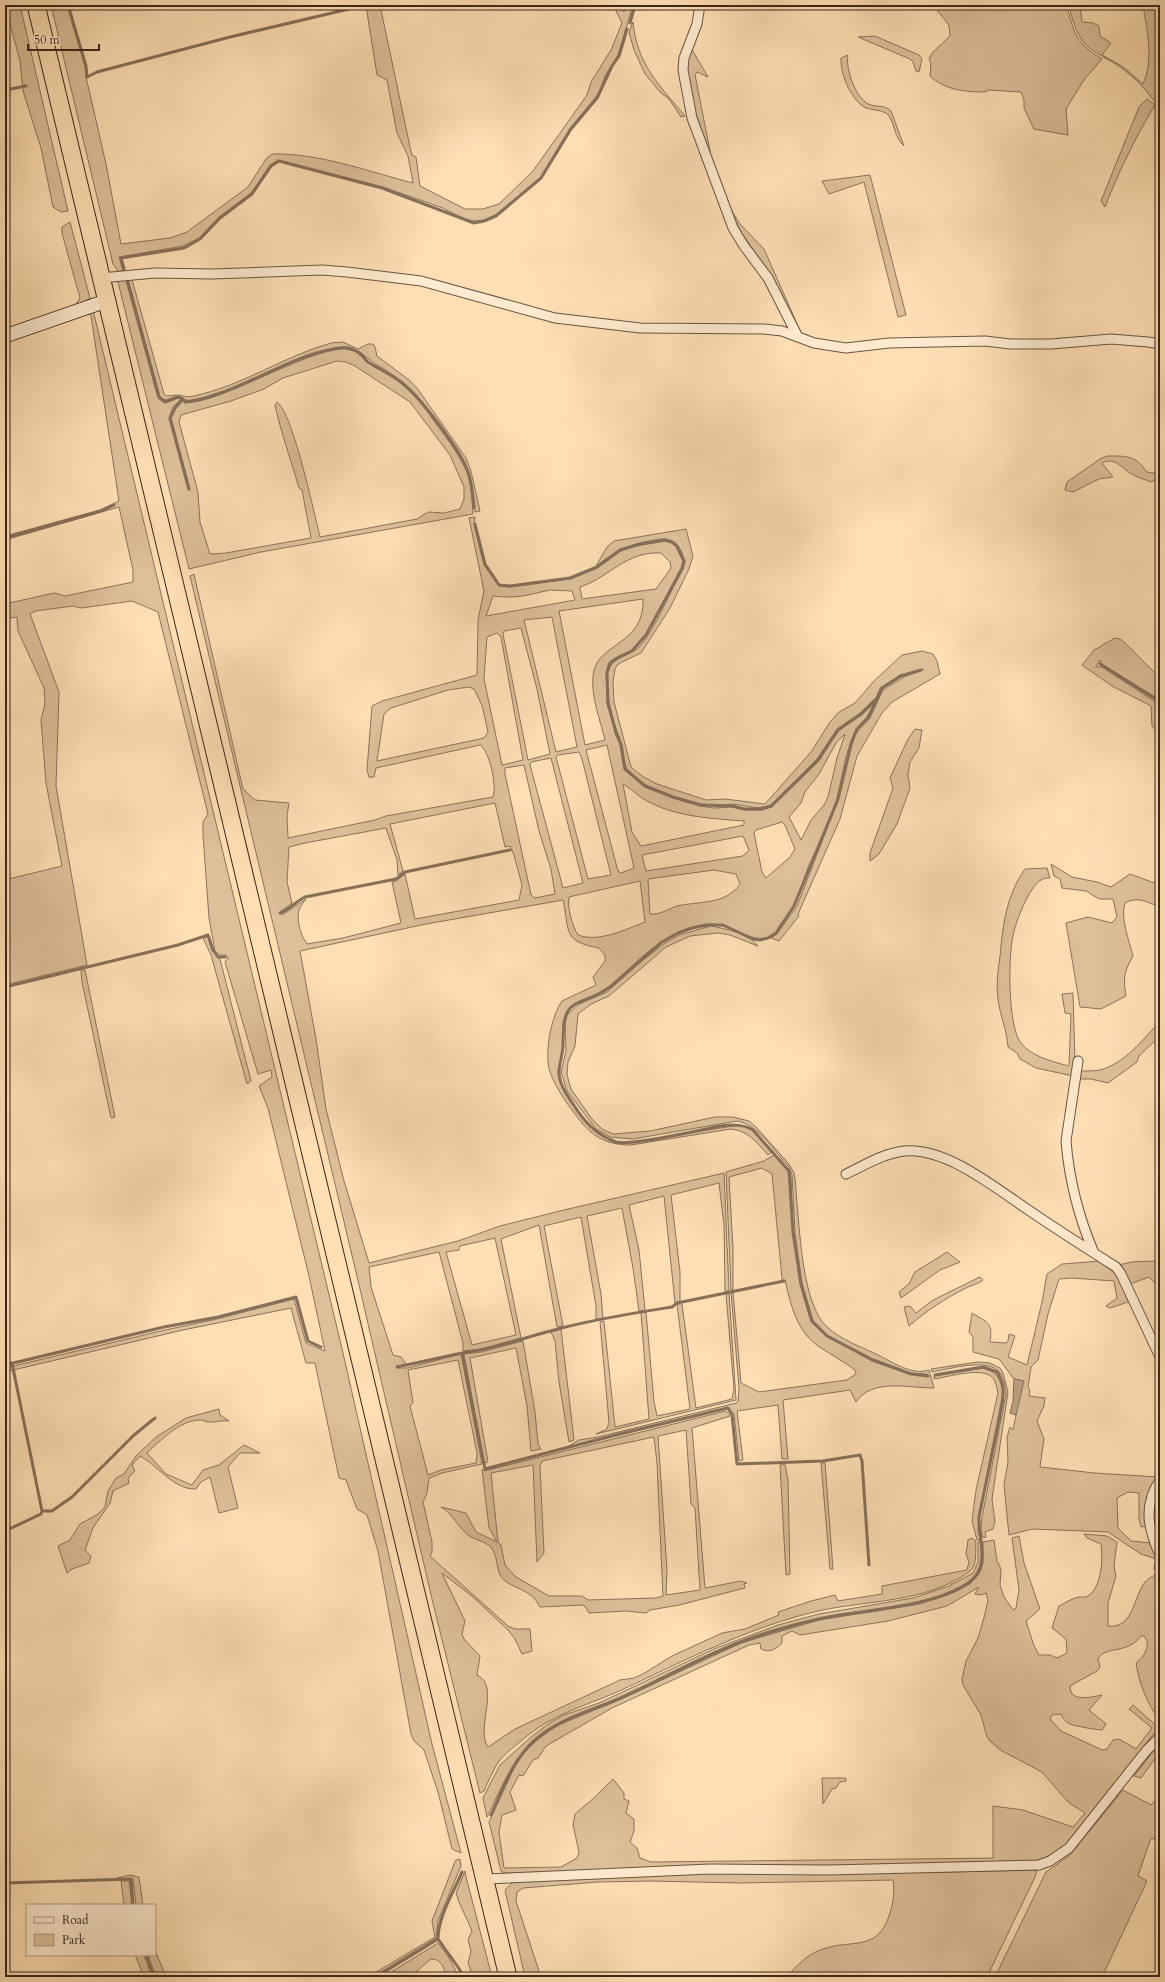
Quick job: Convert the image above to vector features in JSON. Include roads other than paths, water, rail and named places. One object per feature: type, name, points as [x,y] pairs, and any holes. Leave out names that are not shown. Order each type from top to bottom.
[{"type":"highway","points":[[36,5],[508,1977]]},
{"type":"street","points":[[700,5],[696,24],[684,58],[683,70],[692,118],[733,228],[744,246],[768,278],[798,337]]},
{"type":"street","points":[[101,278],[156,273],[212,274],[322,270],[346,272],[421,281],[555,318],[574,321],[640,328],[764,329],[782,331],[814,343],[846,348],[889,343],[985,341],[1010,344],[1050,344],[1111,339],[1160,344]]},
{"type":"street","points":[[5,336],[106,301]]},
{"type":"street","points":[[1078,1061],[1066,1140],[1067,1153],[1080,1212],[1095,1253]]},
{"type":"street","points":[[846,1174],[893,1153],[915,1152],[938,1157],[987,1181],[1116,1267],[1121,1274],[1160,1357]]},
{"type":"street","points":[[1160,1480],[1152,1494],[1148,1513],[1153,1538],[1160,1555]]},
{"type":"street","points":[[485,1879],[710,1869],[844,1869],[1039,1865],[1050,1861],[1069,1848],[1146,1751],[1160,1737]]},
{"type":"waterway","points":[[68,5],[86,66],[87,77],[97,72],[230,37],[366,5]]},
{"type":"waterway","points":[[630,23],[635,5]]},
{"type":"waterway","points":[[124,269],[121,258],[184,248],[200,239],[220,218],[252,194],[271,166],[279,161],[382,188],[474,223],[496,216],[541,178],[571,129],[597,98],[612,66],[619,56],[627,29]]},
{"type":"waterway","points":[[5,90],[26,86]]},
{"type":"waterway","points":[[127,279],[159,397],[165,402],[178,397],[183,399]]},
{"type":"waterway","points":[[189,489],[170,418],[175,408],[183,399],[185,402],[194,401],[221,393],[305,357],[319,352],[345,348],[352,349],[362,355],[368,362],[398,380],[420,400],[450,440],[465,465],[470,479],[474,508]]},
{"type":"waterway","points":[[5,538],[101,511],[114,505]]},
{"type":"waterway","points":[[475,524],[485,564],[499,585],[510,586],[570,578],[597,567],[620,550],[640,544],[665,540],[672,542],[677,546],[684,561],[682,569],[646,635],[632,651],[610,663],[607,673],[608,703],[616,733],[621,745],[625,769],[645,786],[673,797],[701,805],[733,806],[745,809],[761,809],[771,806],[818,760],[838,730],[861,714],[875,700]]},
{"type":"waterway","points":[[1100,664],[1160,702]]},
{"type":"waterway","points":[[921,670],[901,676],[882,688],[868,718],[857,729],[852,741],[838,799],[794,906],[776,933],[768,938],[760,940],[753,939],[723,925],[708,925],[692,928],[678,933],[662,942],[610,987],[574,1005],[569,1010],[564,1028],[559,1077],[565,1092],[585,1120],[599,1133],[616,1142],[635,1142],[679,1135],[715,1127],[735,1125],[744,1126],[753,1130],[789,1171],[793,1232],[801,1284],[812,1321],[827,1336],[873,1360],[911,1374],[928,1376]]},
{"type":"waterway","points":[[280,913],[287,910],[305,897],[396,879],[405,872],[510,850]]},
{"type":"waterway","points":[[5,987],[178,945],[208,935],[213,950],[218,957],[225,957]]},
{"type":"waterway","points":[[462,1353],[499,1346],[586,1322],[672,1307],[677,1303],[784,1281]]},
{"type":"waterway","points":[[5,1365],[164,1327],[218,1317],[296,1297],[308,1341],[321,1347]]},
{"type":"waterway","points":[[397,1367],[462,1353],[485,1469],[728,1408],[732,1415],[737,1464],[823,1461],[860,1455],[862,1461],[869,1565]]},
{"type":"waterway","points":[[5,1531],[41,1514],[42,1511],[12,1363]]},
{"type":"waterway","points":[[491,1815],[509,1775],[527,1748],[544,1733],[564,1721],[619,1699],[725,1648],[750,1639],[819,1619],[902,1606],[924,1601],[945,1595],[962,1587],[975,1577],[979,1571],[982,1556],[979,1517],[1002,1405],[1002,1384],[997,1372],[983,1367],[935,1375]]},
{"type":"waterway","points":[[42,1511],[52,1511],[72,1497],[134,1435],[155,1418]]},
{"type":"waterway","points":[[376,1977],[438,1939],[443,1913],[462,1872]]},
{"type":"waterway","points":[[5,1883],[131,1879],[133,1904]]},
{"type":"waterway","points":[[438,1939],[460,1970],[462,1977]]},
{"type":"waterway","points":[[146,1956],[154,1977]]}]
